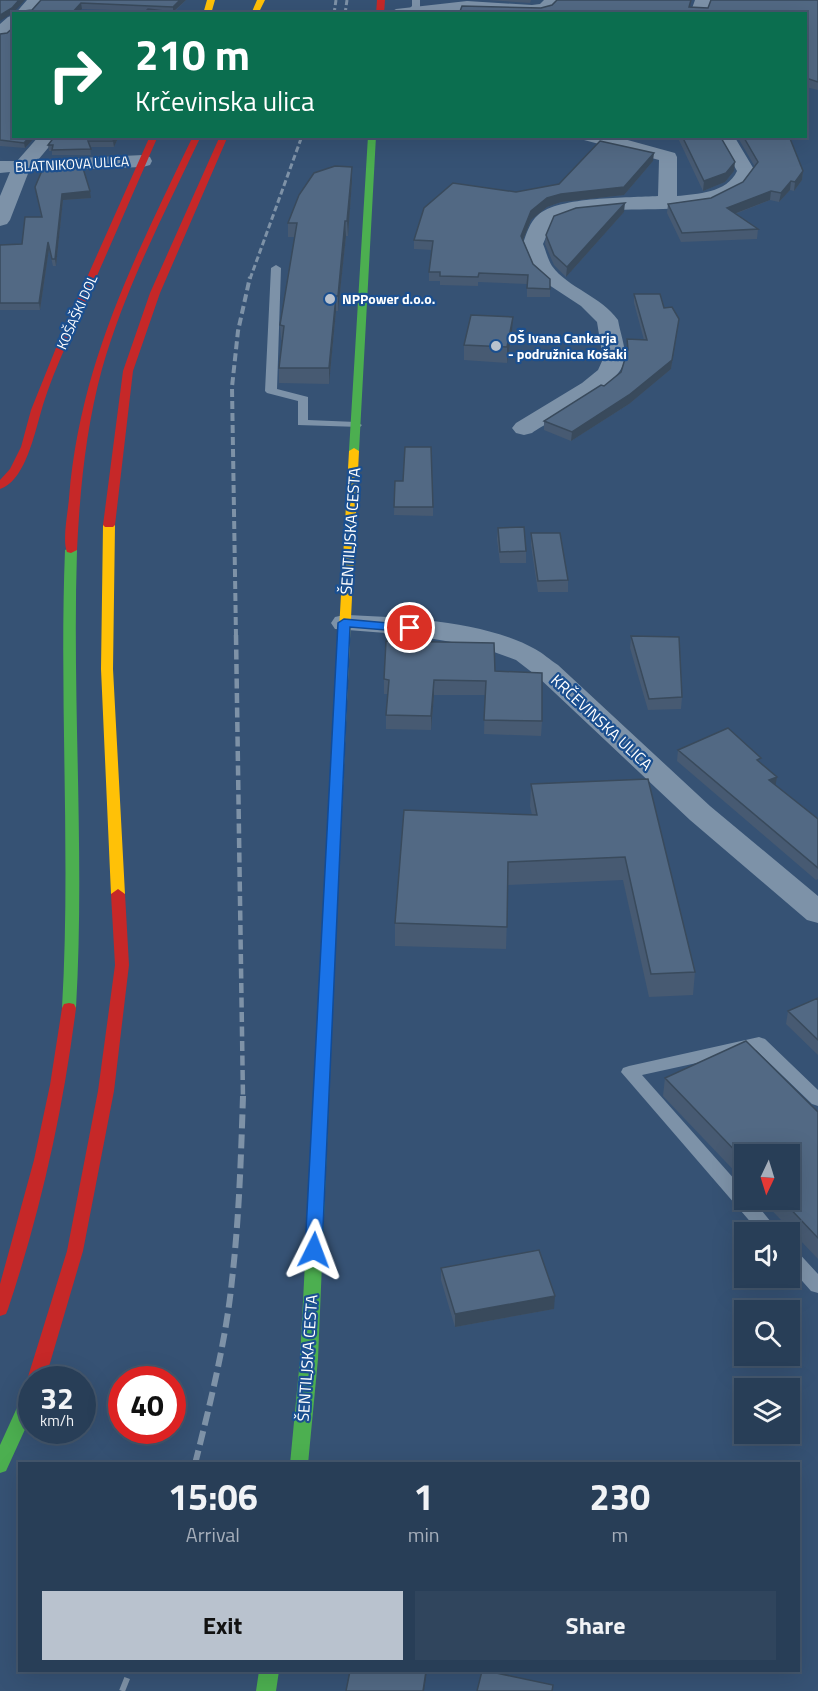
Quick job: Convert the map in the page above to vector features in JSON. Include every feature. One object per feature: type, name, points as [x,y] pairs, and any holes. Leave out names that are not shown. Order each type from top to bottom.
[{"type":"main road","name":"KOŠAŠKI DOL","points":[[0,486],[15,470],[26,447],[36,410],[65,338],[153,138]]},
{"type":"main road","points":[[0,1309],[18,1263],[49,1138],[67,1018],[75,909],[70,633],[71,515],[81,437],[98,369],[125,292],[196,138]]},
{"type":"main road","points":[[40,1366],[75,1251],[106,1091],[122,965],[107,669],[110,509],[128,371],[155,293],[223,138]]},
{"type":"main road","name":"ŠENTILJSKA CESTA","points":[[299,1462],[309,1359],[344,623],[372,138]]},
{"type":"main road","points":[[0,1465],[18,1424]]},
{"type":"main road","points":[[266,1691],[269,1672]]},
{"type":"street","points":[[23,12],[36,0]]},
{"type":"street","points":[[416,12],[467,6],[545,9],[554,0]]},
{"type":"street","points":[[0,33],[12,22]]},
{"type":"street","points":[[0,220],[22,166],[47,138]]},
{"type":"street","points":[[597,138],[668,157],[667,204]]},
{"type":"street","points":[[524,428],[590,388],[607,373],[614,359],[607,320],[588,302],[556,281],[542,268],[533,244],[545,218],[579,207],[667,204],[712,197],[742,180],[746,171],[732,145],[725,138]]},
{"type":"street","name":"BLATNIKOVA ULICA","points":[[0,167],[143,160]]},
{"type":"street","name":"KRČEVINSKA ULICA","points":[[344,623],[450,633],[500,644],[526,654],[548,671],[700,813],[818,913]]},
{"type":"lane","points":[[409,12],[416,7],[416,0]]},
{"type":"lane","points":[[276,268],[271,391],[303,399],[302,423],[356,425]]},
{"type":"lane","points":[[761,1222],[629,1072],[759,1043],[818,1100]]},
{"type":"lane","points":[[800,1266],[818,1286]]},
{"type":"building","points":[[0,0],[19,0],[12,8],[0,15]]},
{"type":"building","points":[[41,0],[180,0],[173,7],[81,3],[73,12],[16,12],[32,10]]},
{"type":"building","points":[[557,0],[691,0],[689,7],[708,8],[711,0],[818,0],[818,82],[807,78],[807,12],[460,12],[462,6],[541,8],[552,5]]},
{"type":"building","points":[[148,9],[173,12],[145,12]]},
{"type":"building","points":[[12,29],[12,138],[28,138],[24,143],[0,140],[0,34],[7,33]]},
{"type":"building","points":[[53,138],[114,138],[113,141],[88,141],[91,149],[52,150],[53,145],[48,145]]},
{"type":"building","points":[[683,138],[721,138],[735,162],[726,173],[704,181]]},
{"type":"building","points":[[744,138],[790,138],[803,171],[795,182],[791,181],[781,193],[771,191],[727,208],[758,229],[682,233],[668,204],[711,198],[743,182],[758,162]]},
{"type":"building","points":[[600,141],[654,153],[624,187],[561,194],[547,198],[531,211],[521,236],[533,264],[550,279],[550,289],[527,288],[528,275],[479,273],[478,277],[440,276],[440,272],[429,272],[433,241],[414,240],[424,208],[453,183],[516,192],[559,184]]},
{"type":"building","points":[[82,165],[90,191],[62,194],[55,259],[52,259],[48,242],[39,303],[0,303],[0,245],[22,244],[25,217],[42,217],[35,187],[44,166]]},
{"type":"building","points":[[335,166],[352,167],[329,368],[279,368],[284,326],[280,325],[297,223],[288,223],[299,195],[314,173]]},
{"type":"building","points":[[625,203],[567,267],[554,255],[546,235],[554,216],[576,208]]},
{"type":"building","points":[[634,294],[660,294],[664,308],[672,307],[679,319],[672,360],[629,395],[572,432],[544,421],[601,385],[604,386],[621,372],[628,349],[627,339],[647,340]]},
{"type":"building","points":[[471,315],[513,317],[507,347],[464,345]]},
{"type":"building","points":[[405,447],[431,447],[433,507],[394,507],[395,481],[403,481]]},
{"type":"building","points":[[524,527],[526,551],[500,552],[498,528]]},
{"type":"building","points":[[531,533],[560,533],[568,580],[538,581]]},
{"type":"building","points":[[631,636],[679,637],[682,697],[649,699]]},
{"type":"building","points":[[386,641],[494,643],[495,671],[542,673],[542,721],[484,720],[486,681],[434,680],[431,716],[386,715],[389,680],[384,679]]},
{"type":"building","points":[[728,728],[761,758],[757,760],[777,777],[769,780],[818,819],[818,868],[678,750]]},
{"type":"building","points":[[648,779],[695,972],[651,974],[625,857],[508,862],[507,927],[395,923],[404,810],[537,815],[531,784]]},
{"type":"building","points":[[818,998],[818,1040],[788,1011]]},
{"type":"building","points":[[746,1041],[818,1112],[818,1238],[791,1210],[800,1210],[800,1144],[734,1144],[734,1150],[665,1078]]},
{"type":"building","points":[[539,1250],[555,1296],[455,1314],[441,1268]]},
{"type":"building","points":[[350,1672],[426,1672],[423,1691],[346,1691]]},
{"type":"building","points":[[482,1672],[553,1685],[552,1691],[477,1691]]},
{"type":"railway","points":[[334,12],[336,0]]},
{"type":"railway","points":[[345,12],[347,0]]},
{"type":"railway","points":[[250,279],[301,138]]},
{"type":"railway","points":[[236,637],[232,387],[238,331],[250,277]]},
{"type":"railway","points":[[236,635],[243,1097]]},
{"type":"railway","points":[[195,1462],[217,1372],[229,1303],[238,1211],[243,1097]]},
{"type":"railway","points":[[122,1691],[130,1672]]},
{"type":"traffic: fast","points":[[354,451],[372,138]]},
{"type":"traffic: fast","points":[[69,1008],[74,893],[69,664],[71,550]]},
{"type":"traffic: fast","points":[[299,1462],[309,1359],[328,953]]},
{"type":"traffic: fast","points":[[0,1465],[18,1424]]},
{"type":"traffic: fast","points":[[266,1691],[269,1672]]},
{"type":"traffic: slow","points":[[208,12],[211,0]]},
{"type":"traffic: slow","points":[[255,12],[261,0]]},
{"type":"traffic: slow","points":[[328,953],[354,451]]},
{"type":"traffic: slow","points":[[109,525],[107,669],[118,894]]},
{"type":"traffic: jam","points":[[380,12],[381,0]]},
{"type":"traffic: jam","points":[[0,486],[15,470],[26,447],[36,410],[65,338],[153,138]]},
{"type":"traffic: jam","points":[[71,550],[79,456],[98,366],[136,266],[196,138]]},
{"type":"traffic: jam","points":[[109,525],[128,371],[155,293],[223,138]]},
{"type":"traffic: jam","points":[[40,1366],[75,1251],[106,1091],[122,965],[118,894]]},
{"type":"traffic: jam","points":[[0,1309],[23,1235],[42,1160],[58,1085],[69,1008]]},
{"type":"place","name":"NPPower d.o.o.","points":[[330,299]]},
{"type":"place","name":"OŠ Ivana Cankarja - podružnica Košaki","points":[[496,346]]},
{"type":"route","points":[[314,1250],[344,623],[410,628]]}]
